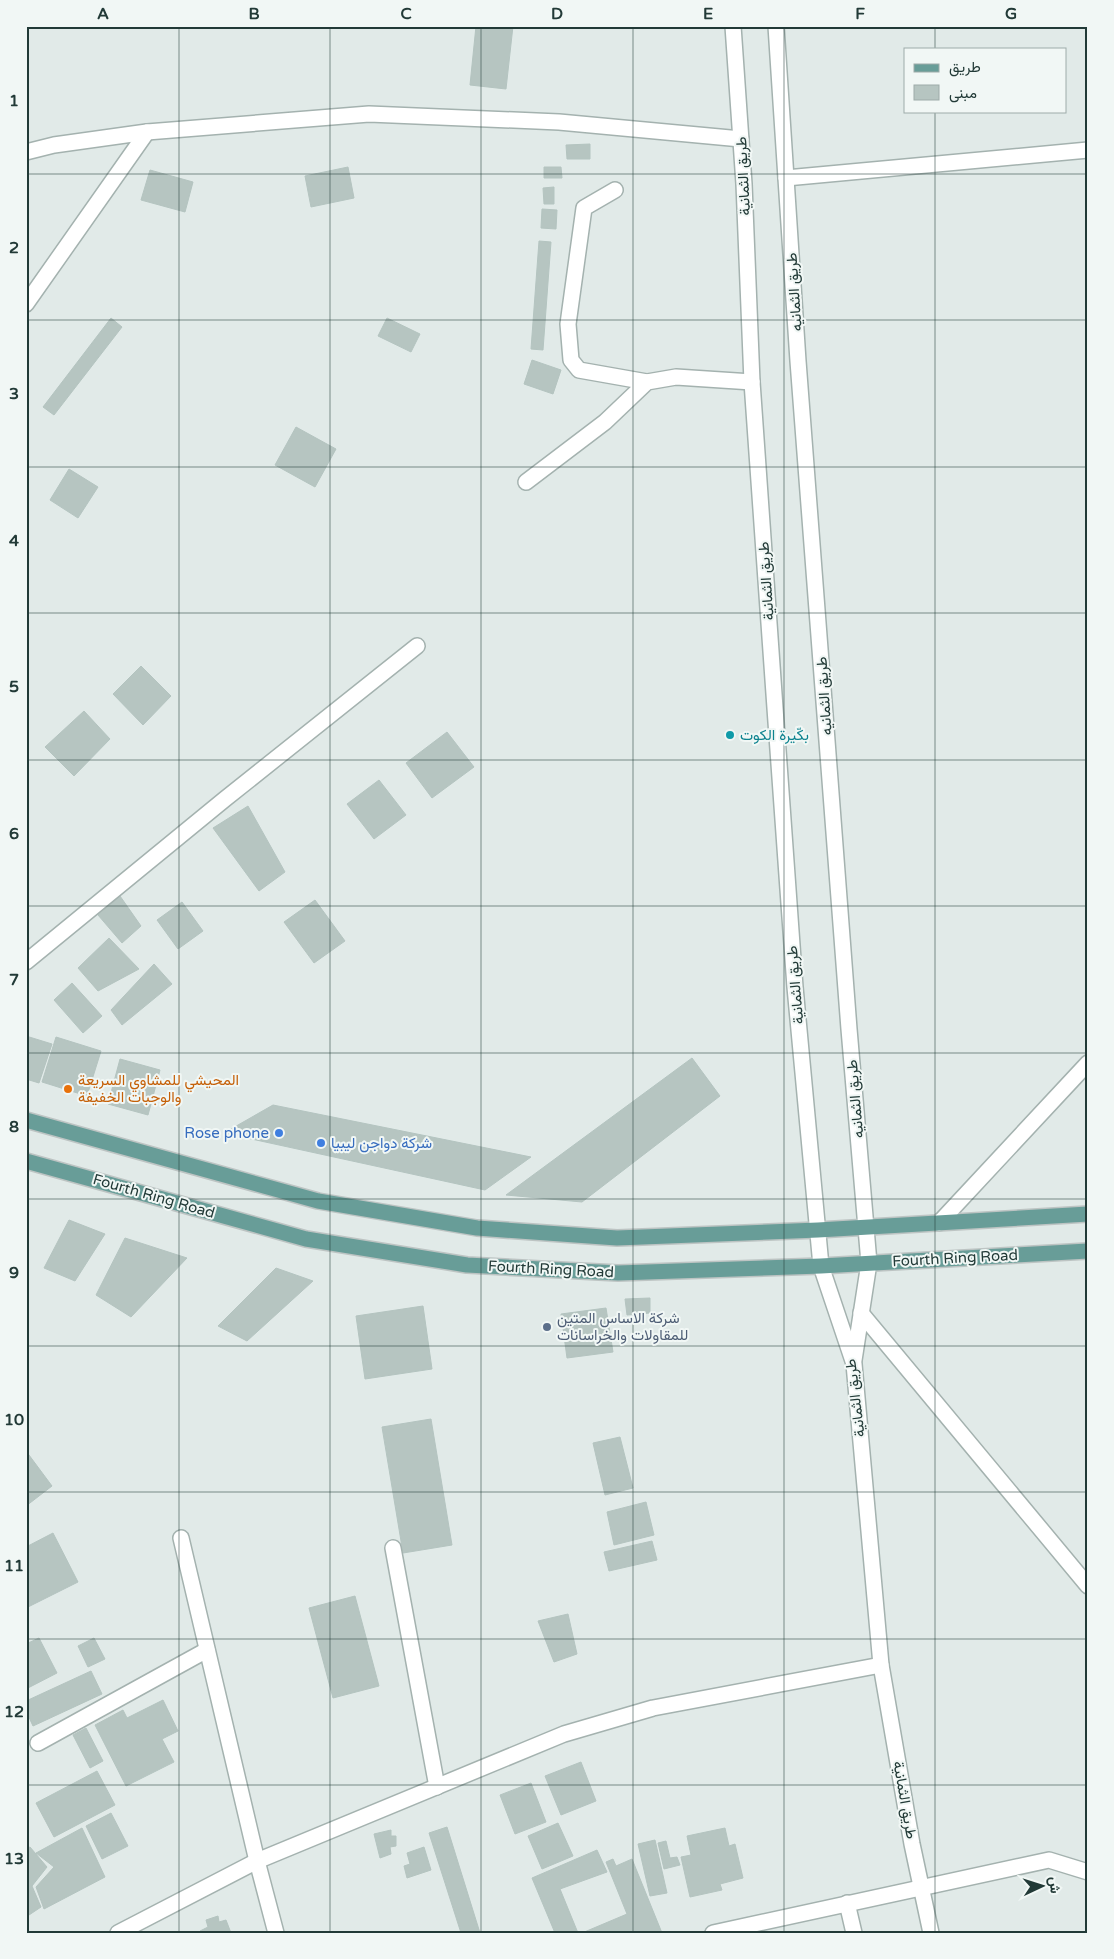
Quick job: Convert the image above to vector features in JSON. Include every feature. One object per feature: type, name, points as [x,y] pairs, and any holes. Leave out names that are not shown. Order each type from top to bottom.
[{"type":"main road","points":[[27,1123],[318,1201],[477,1228],[617,1238],[818,1230],[1088,1214]]},
{"type":"main road","name":"Fourth Ring Road","points":[[26,1161],[306,1239],[467,1265],[618,1273],[821,1266],[1088,1252]]},
{"type":"street","name":"طريق الثمانية","points":[[733,26],[741,139],[752,382],[795,987],[821,1266],[854,1364],[881,1665],[931,1933]]},
{"type":"street","name":"طريق الثمانيه","points":[[776,26],[849,1029],[869,1263],[854,1364]]},
{"type":"street","points":[[26,152],[54,145],[147,132],[369,114],[559,122],[741,139]]},
{"type":"street","points":[[26,304],[147,132]]},
{"type":"street","points":[[786,178],[1088,150]]},
{"type":"street","points":[[614,190],[584,208],[568,324],[571,360],[579,370],[647,382],[676,377],[752,382]]},
{"type":"street","points":[[526,482],[605,422],[647,382]]},
{"type":"street","points":[[26,962],[418,646]]},
{"type":"street","points":[[939,1223],[1088,1063]]},
{"type":"street","points":[[861,1313],[1088,1586]]},
{"type":"street","points":[[181,1538],[257,1861],[276,1933]]},
{"type":"street","points":[[393,1548],[436,1786]]},
{"type":"street","points":[[38,1742],[207,1650]]},
{"type":"street","points":[[118,1933],[257,1861],[564,1734],[652,1708],[881,1665]]},
{"type":"street","points":[[713,1933],[1049,1860],[1087,1870]]},
{"type":"street","points":[[846,1903],[854,1933]]},
{"type":"building","points":[[476,26],[513,26],[506,89],[470,85]]},
{"type":"building","points":[[590,144],[590,159],[567,159],[566,145]]},
{"type":"building","points":[[348,167],[354,198],[311,207],[305,176]]},
{"type":"building","points":[[544,167],[561,167],[562,178],[544,178]]},
{"type":"building","points":[[150,170],[193,182],[185,212],[141,200]]},
{"type":"building","points":[[554,187],[554,204],[544,204],[543,188]]},
{"type":"building","points":[[542,209],[557,210],[556,229],[541,228]]},
{"type":"building","points":[[539,241],[551,242],[543,350],[531,349]]},
{"type":"building","points":[[111,318],[122,327],[54,415],[43,407]]},
{"type":"building","points":[[387,318],[420,334],[411,352],[378,336]]},
{"type":"building","points":[[532,360],[561,370],[553,394],[524,384]]},
{"type":"building","points":[[296,427],[336,449],[315,487],[275,465]]},
{"type":"building","points":[[69,469],[98,487],[78,518],[50,500]]},
{"type":"building","points":[[141,666],[171,696],[143,725],[113,694]]},
{"type":"building","points":[[84,711],[110,739],[74,776],[45,747]]},
{"type":"building","points":[[447,732],[474,767],[432,798],[406,763]]},
{"type":"building","points":[[379,780],[406,815],[374,839],[347,804]]},
{"type":"building","points":[[248,806],[285,872],[259,891],[213,828]]},
{"type":"building","points":[[120,896],[141,926],[122,943],[98,915]]},
{"type":"building","points":[[315,900],[345,941],[314,963],[284,922]]},
{"type":"building","points":[[182,902],[203,931],[178,949],[157,920]]},
{"type":"building","points":[[109,938],[139,969],[98,991],[78,968]]},
{"type":"building","points":[[154,964],[172,984],[122,1025],[111,1010]]},
{"type":"building","points":[[72,983],[102,1016],[83,1033],[54,1000]]},
{"type":"building","points":[[26,1036],[52,1044],[39,1083],[26,1079]]},
{"type":"building","points":[[56,1037],[101,1051],[87,1096],[42,1082]]},
{"type":"building","points":[[692,1058],[720,1096],[582,1202],[506,1195]]},
{"type":"building","points":[[120,1059],[160,1070],[148,1115],[108,1104]]},
{"type":"building","points":[[273,1105],[531,1157],[485,1190],[224,1133]]},
{"type":"building","points":[[69,1220],[105,1234],[75,1281],[44,1268]]},
{"type":"building","points":[[125,1238],[187,1258],[131,1317],[96,1295]]},
{"type":"building","points":[[276,1268],[313,1281],[247,1341],[218,1326]]},
{"type":"building","points":[[650,1298],[650,1313],[627,1315],[625,1299]]},
{"type":"building","points":[[423,1306],[432,1369],[365,1379],[356,1316]]},
{"type":"building","points":[[606,1308],[613,1352],[567,1358],[561,1314]]},
{"type":"building","points":[[431,1419],[452,1545],[403,1553],[382,1427]]},
{"type":"building","points":[[620,1437],[633,1488],[605,1495],[593,1443]]},
{"type":"building","points":[[26,1451],[52,1486],[26,1506]]},
{"type":"building","points":[[646,1502],[654,1535],[614,1545],[607,1512]]},
{"type":"building","points":[[53,1533],[78,1582],[26,1608],[26,1547]]},
{"type":"building","points":[[652,1541],[657,1560],[609,1571],[604,1552]]},
{"type":"building","points":[[355,1596],[379,1686],[333,1698],[309,1608]]},
{"type":"building","points":[[568,1614],[577,1654],[554,1662],[538,1621]]},
{"type":"building","points":[[39,1638],[57,1673],[26,1689],[26,1644]]},
{"type":"building","points":[[94,1638],[105,1659],[88,1667],[78,1646]]},
{"type":"building","points":[[91,1671],[102,1694],[33,1726],[26,1711],[26,1701]]},
{"type":"building","points":[[163,1700],[178,1731],[162,1739],[174,1762],[126,1786],[95,1725],[123,1710],[127,1718]]},
{"type":"building","points":[[86,1728],[103,1761],[90,1768],[73,1735]]},
{"type":"building","points":[[581,1762],[596,1801],[561,1815],[545,1776]]},
{"type":"building","points":[[97,1771],[115,1805],[54,1837],[36,1803]]},
{"type":"building","points":[[531,1783],[546,1822],[515,1834],[500,1795]]},
{"type":"building","points":[[111,1813],[128,1846],[102,1859],[86,1826]]},
{"type":"building","points":[[558,1823],[573,1856],[542,1869],[528,1836]]},
{"type":"building","points":[[447,1827],[480,1933],[461,1933],[429,1833]]},
{"type":"building","points":[[82,1828],[105,1877],[44,1909],[36,1887],[54,1867],[36,1853]]},
{"type":"building","points":[[725,1828],[729,1846],[735,1844],[743,1878],[720,1884],[722,1890],[690,1897],[681,1857],[691,1855],[687,1836]]},
{"type":"building","points":[[391,1830],[391,1836],[396,1836],[396,1846],[390,1847],[391,1854],[380,1858],[374,1834]]},
{"type":"building","points":[[655,1840],[667,1893],[650,1896],[638,1844]]},
{"type":"building","points":[[666,1841],[670,1858],[677,1857],[680,1865],[664,1869],[658,1843]]},
{"type":"building","points":[[30,1847],[47,1867],[32,1886],[41,1907],[29,1915],[26,1911],[26,1849]]},
{"type":"building","points":[[424,1847],[431,1870],[407,1878],[404,1866],[410,1864],[407,1853]]},
{"type":"building","points":[[597,1850],[607,1872],[560,1889],[578,1933],[555,1933],[532,1878]]},
{"type":"building","points":[[613,1859],[616,1866],[632,1859],[662,1933],[582,1933],[627,1914],[606,1862]]},
{"type":"building","points":[[218,1916],[219,1922],[226,1920],[231,1933],[200,1933],[200,1931],[208,1927],[206,1920]]},
{"type":"place","name":"بكّيرة الكوت","points":[[730,735]]},
{"type":"place","name":"المحيشي للمشاوي السريعة والوجبات الخفيفة","points":[[68,1089]]},
{"type":"place","name":"Rose phone","points":[[279,1133]]},
{"type":"place","name":"شركة دواجن ليبيا","points":[[321,1143]]},
{"type":"place","name":"شركة الاساس المتين للمقاولات والخراسانات","points":[[547,1327]]}]
